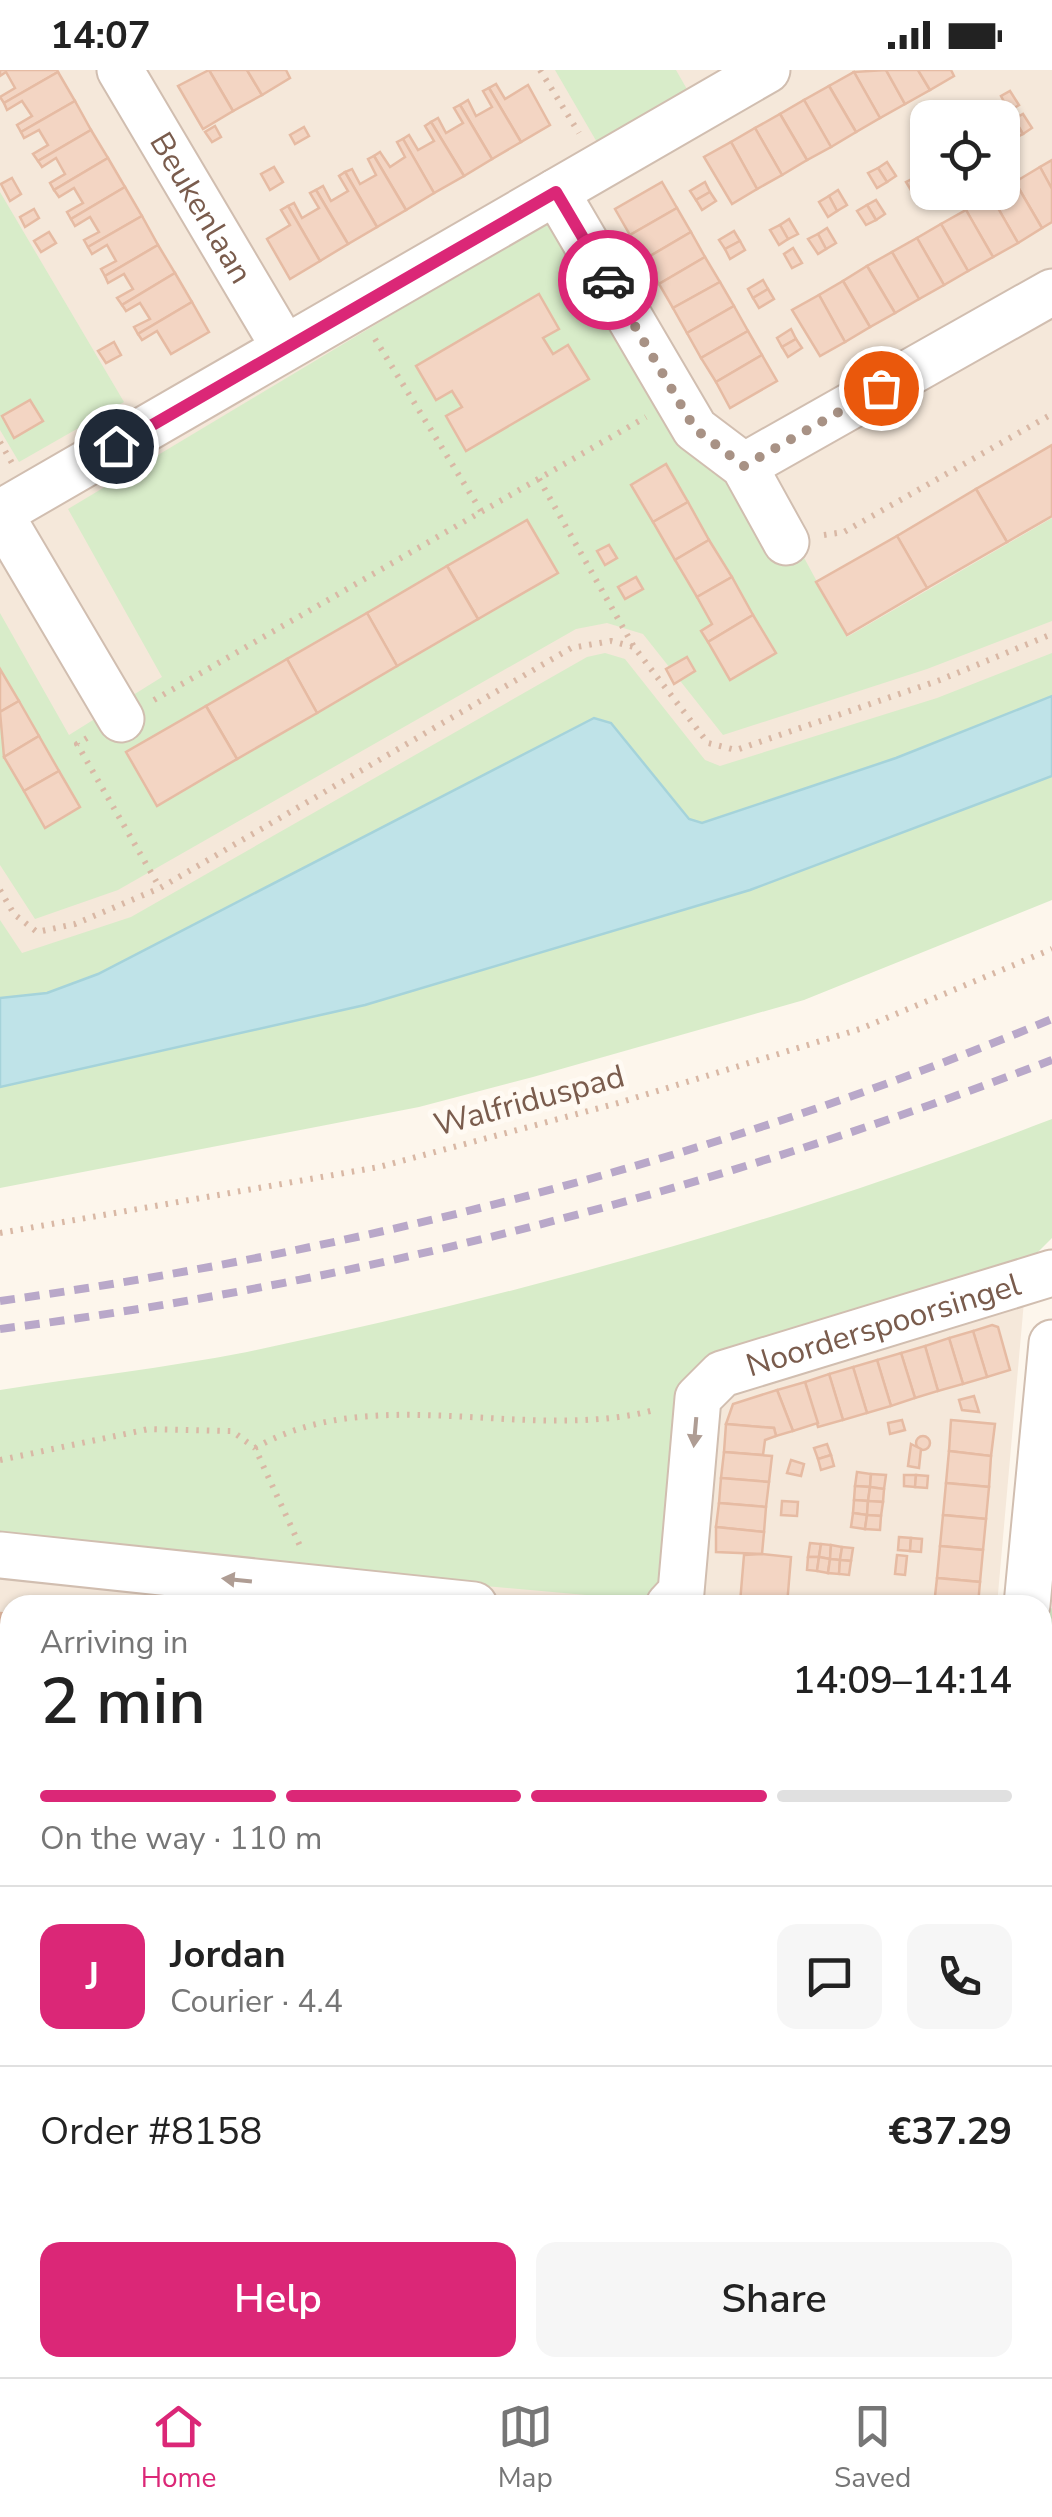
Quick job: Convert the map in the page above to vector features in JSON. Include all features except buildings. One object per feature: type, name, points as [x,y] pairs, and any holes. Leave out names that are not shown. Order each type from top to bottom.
[{"type":"street","name":"Beukenlaan","points":[[120,70],[284,347]]},
{"type":"street","points":[[121,719],[0,513],[767,70]]},
{"type":"street","points":[[556,192],[695,429],[744,466],[786,542]]},
{"type":"street","points":[[744,466],[1052,292]]},
{"type":"street","name":"Noorderspoorsingel","points":[[698,1398],[722,1374],[1052,1273]]},
{"type":"street","points":[[1036,1588],[1052,1342]]},
{"type":"street","points":[[678,1595],[698,1398]]},
{"type":"street","points":[[0,1555],[377,1595]]},
{"type":"path","points":[[540,70],[599,165]]},
{"type":"path","points":[[356,308],[480,511]]},
{"type":"path","points":[[160,888],[78,744],[678,399]]},
{"type":"path","points":[[786,542],[844,532],[1052,414]]},
{"type":"path","points":[[538,479],[634,647],[708,743],[736,750],[940,680],[1052,634]]},
{"type":"path","points":[[0,890],[14,914],[37,932],[75,924],[160,888],[570,648],[611,641],[634,647]]},
{"type":"path","name":"Walfriduspad","points":[[0,1234],[379,1167],[618,1103],[860,1028],[1052,949]]},
{"type":"path","points":[[255,1448],[273,1438],[370,1416],[579,1423],[622,1420],[698,1398]]},
{"type":"path","points":[[0,1460],[149,1429],[232,1431],[255,1448],[306,1556],[309,1588]]},
{"type":"shaded area","points":[[0,70],[1052,70],[1052,845],[0,1164]]},
{"type":"shaded area","points":[[1025,1290],[998,1595],[0,1595],[0,1439]]},
{"type":"green space","points":[[555,70],[676,70],[688,91],[598,144]]},
{"type":"green space","points":[[0,192],[124,402],[19,462],[0,430]]},
{"type":"green space","points":[[555,217],[802,554],[847,637],[1052,518],[1052,621],[927,669],[723,735],[643,634],[607,623],[576,629],[118,890],[35,919],[0,865],[0,613],[69,735],[162,677],[68,509]]},
{"type":"green space","points":[[605,653],[625,659],[705,760],[720,766],[937,698],[1052,653],[1052,696],[896,758],[702,823],[690,819],[611,723],[98,974],[47,993],[0,998],[0,920],[22,953],[131,917],[587,657]]},
{"type":"green space","points":[[1052,776],[1052,900],[804,1000],[419,1107],[0,1188],[0,1087],[365,1005],[750,890]]},
{"type":"green space","points":[[1052,1119],[1052,1238],[1025,1265],[788,1329],[704,1362],[667,1575],[656,1595],[585,1595],[0,1543],[0,1390],[247,1352],[451,1306],[755,1222]]},
{"type":"water","points":[[1052,696],[1052,776],[750,890],[365,1005],[0,1087],[0,998],[47,993],[98,974],[594,718],[611,723],[689,819],[702,823],[896,758]]},
{"type":"railway","points":[[0,1301],[269,1256],[535,1194],[797,1115],[1052,1019]]},
{"type":"railway","points":[[0,1329],[269,1286],[534,1226],[795,1150],[1052,1060]]},
{"type":"way so far","points":[[608,280],[695,429],[744,466],[881,388]]},
{"type":"route","points":[[116,446],[556,192],[608,280]]}]
